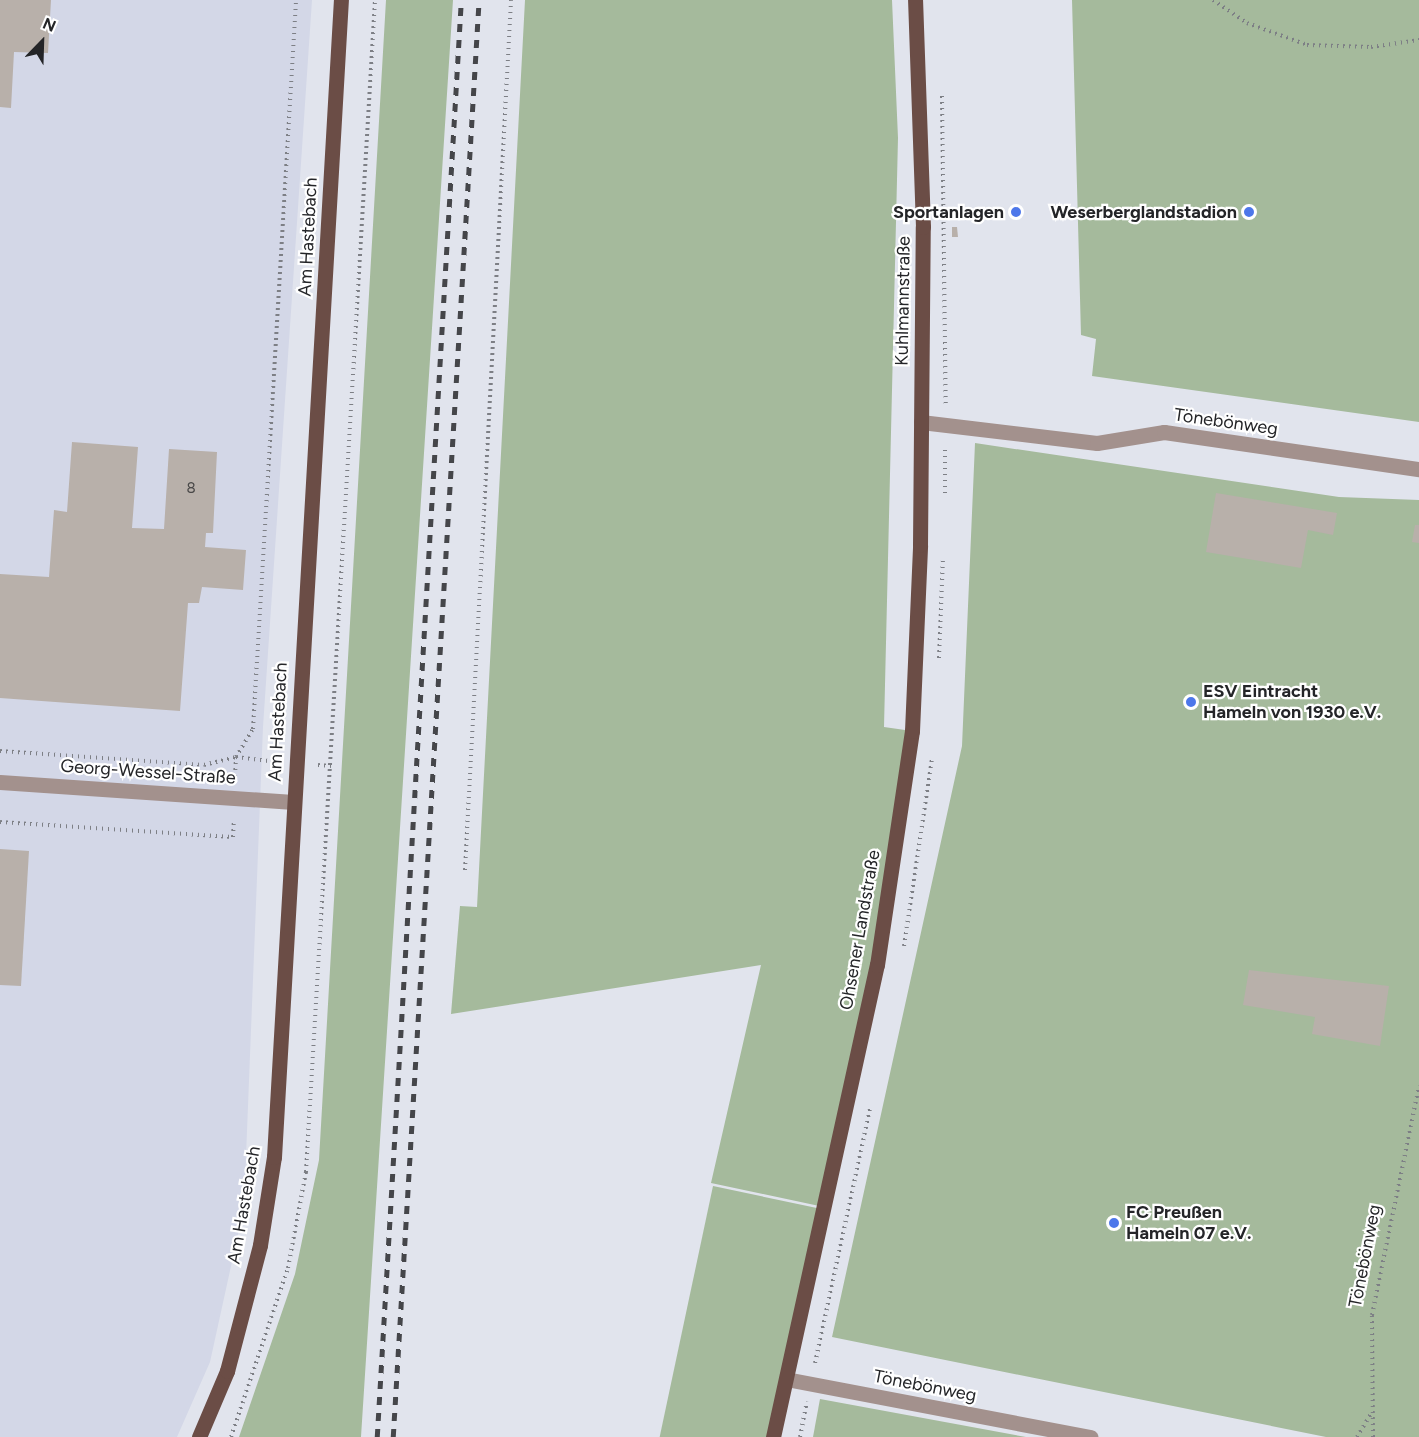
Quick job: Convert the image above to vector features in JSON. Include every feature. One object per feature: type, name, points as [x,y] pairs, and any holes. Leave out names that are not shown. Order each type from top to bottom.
[{"type":"main road","name":"Am Hastebach","points":[[200,1437],[227,1371],[268,1202],[341,0]]},
{"type":"main road","name":"Kuhlmannstraße","points":[[915,0],[923,227],[921,422]]},
{"type":"main road","name":"Ohsener Landstraße","points":[[773,1437],[877,965],[910,743],[921,422]]},
{"type":"street","name":"Tönebönweg","points":[[921,422],[1097,443],[1164,432],[1419,469]]},
{"type":"street","name":"Georg-Wessel-Straße","points":[[0,782],[292,802]]},
{"type":"street","name":"Tönebönweg","points":[[786,1379],[1091,1437]]},
{"type":"path","points":[[0,822],[232,837],[236,757],[253,729],[296,0]]},
{"type":"path","points":[[231,1437],[288,1268],[306,1172],[375,0]]},
{"type":"path","points":[[465,870],[512,0]]},
{"type":"path","points":[[1213,0],[1247,22],[1307,45],[1371,47],[1419,40]]},
{"type":"path","points":[[0,751],[204,765],[236,757]]},
{"type":"path","name":"Tönebönweg","points":[[1373,1437],[1372,1315],[1419,1086]]},
{"type":"path","points":[[1357,1437],[1372,1412]]},
{"type":"shaded area","points":[[0,0],[312,0],[263,727],[244,1207],[210,1362],[177,1437],[0,1437]]},
{"type":"green space","points":[[386,0],[453,0],[361,1437],[239,1437],[295,1274],[319,1160]]},
{"type":"green space","points":[[525,0],[892,0],[898,138],[884,727],[912,731],[877,965],[824,1207],[711,1183],[761,965],[451,1014],[460,906],[477,907]]},
{"type":"green space","name":"Weserberglandstadion","points":[[1072,0],[1419,0],[1419,422],[1092,376],[1096,339],[1081,335]]},
{"type":"green space","points":[[975,443],[1339,497],[1419,500],[1419,1437],[1326,1437],[832,1337],[962,746]]},
{"type":"green space","points":[[713,1186],[822,1209],[773,1437],[660,1437]]},
{"type":"green space","points":[[820,1399],[1026,1437],[813,1437]]},
{"type":"building","points":[[0,0],[51,0],[48,53],[14,52],[11,108],[0,107]]},
{"type":"building","points":[[952,227],[957,227],[958,237],[952,237]]},
{"type":"building","points":[[72,442],[138,447],[132,528],[164,529],[169,449],[217,452],[213,533],[206,533],[205,547],[246,550],[243,590],[202,587],[199,603],[188,603],[180,711],[0,698],[0,574],[49,577],[54,510],[67,512]]},
{"type":"building","points":[[1216,493],[1337,513],[1333,535],[1308,530],[1301,568],[1206,552]]},
{"type":"building","points":[[1415,525],[1419,525],[1419,543],[1412,542]]},
{"type":"building","points":[[0,849],[29,851],[21,986],[0,985]]},
{"type":"building","points":[[1249,970],[1389,986],[1380,1046],[1312,1034],[1315,1017],[1243,1005]]},
{"type":"railway","points":[[377,1437],[461,0]]},
{"type":"railway","points":[[393,1437],[479,0]]},
{"type":"place","name":"Sportanlagen","points":[[1016,212]]},
{"type":"place","name":"Weserberglandstadion","points":[[1249,212]]},
{"type":"place","name":"ESV Eintracht Hameln von 1930 e.V.","points":[[1191,702]]},
{"type":"place","name":"FC Preußen Hameln 07 e.V.","points":[[1114,1223]]}]
